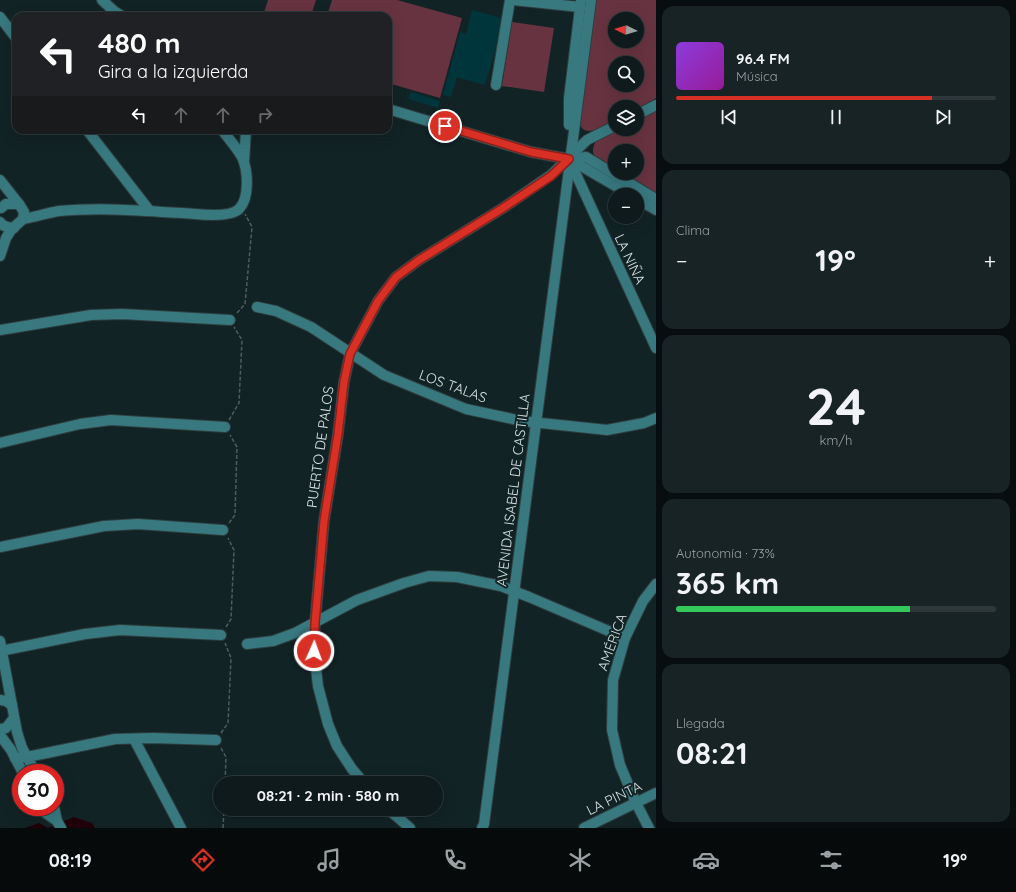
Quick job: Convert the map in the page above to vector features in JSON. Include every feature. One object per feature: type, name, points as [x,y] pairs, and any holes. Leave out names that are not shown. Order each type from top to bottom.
[{"type":"street","points":[[102,0],[116,12]]},
{"type":"street","points":[[496,85],[511,0],[580,4]]},
{"type":"street","name":"AVENIDA ISABEL DE CASTILLA","points":[[483,827],[515,592],[569,159],[591,0]]},
{"type":"street","name":"AVENIDA ISABEL DE CASTILLA","points":[[569,159],[569,98],[580,4]]},
{"type":"street","points":[[0,17],[12,33]]},
{"type":"street","points":[[644,111],[656,105]]},
{"type":"street","points":[[392,110],[531,152],[569,159],[586,157],[656,199]]},
{"type":"street","name":"PUERTO DE PALOS","points":[[358,776],[338,746],[328,724],[318,686],[314,651],[324,521],[338,434],[344,382],[350,354],[378,301],[396,277],[419,260],[503,208],[551,176],[587,140],[608,130]]},
{"type":"street","points":[[90,134],[149,210]]},
{"type":"street","points":[[0,256],[6,238],[23,219],[58,212],[96,209],[149,210],[207,216],[226,214],[239,210],[246,198],[247,175],[242,157],[225,134]]},
{"type":"street","points":[[244,166],[246,134]]},
{"type":"street","points":[[569,159],[619,188]]},
{"type":"street","name":"LA NIÑA","points":[[569,159],[656,348]]},
{"type":"street","points":[[0,180],[24,212],[23,219]]},
{"type":"street","points":[[644,202],[656,210]]},
{"type":"street","points":[[0,209],[6,204],[19,204]]},
{"type":"street","points":[[0,222],[6,227],[14,228]]},
{"type":"street","name":"LOS TALAS","points":[[258,307],[276,311],[311,327],[384,375],[466,409],[522,421],[607,430],[644,423],[656,418]]},
{"type":"street","points":[[0,330],[91,315],[122,314],[230,320]]},
{"type":"street","points":[[0,443],[80,424],[111,420],[225,427]]},
{"type":"street","points":[[0,546],[104,526],[138,524],[223,530]]},
{"type":"street","points":[[247,644],[273,641],[295,633],[357,600],[404,583],[429,576],[458,577],[501,586],[625,638]]},
{"type":"street","name":"AMÉRICA","points":[[649,828],[636,803],[620,765],[612,730],[613,680],[625,638],[643,601],[656,584]]},
{"type":"street","points":[[31,764],[22,748],[17,732],[1,648],[85,634],[120,630],[221,635]]},
{"type":"street","points":[[0,700],[6,701],[12,705]]},
{"type":"street","points":[[0,729],[6,728],[14,718]]},
{"type":"street","points":[[0,735],[18,764]]},
{"type":"street","points":[[15,758],[27,757],[115,739],[216,740]]},
{"type":"street","points":[[134,739],[180,828]]},
{"type":"street","name":"LA PINTA","points":[[584,828],[656,793]]},
{"type":"street","points":[[49,816],[59,824]]},
{"type":"street","points":[[396,816],[410,828]]},
{"type":"path","points":[[225,776],[226,757],[216,740],[228,723],[231,658],[221,635],[231,619],[234,550],[223,530],[235,515],[237,447],[225,427],[239,403],[242,340],[230,320],[245,304],[252,227],[241,207]]},
{"type":"path","points":[[223,828],[224,816]]},
{"type":"shaded area","points":[[268,0],[316,0],[312,12],[264,12]]},
{"type":"shaded area","points":[[332,0],[397,0],[462,18],[440,98],[392,84],[392,12],[328,12]]},
{"type":"shaded area","points":[[595,0],[656,0],[656,98],[644,105],[644,100],[608,100],[608,124],[588,131],[584,130],[579,119]]},
{"type":"shaded area","points":[[512,22],[554,28],[544,92],[502,86]]},
{"type":"shaded area","points":[[656,110],[656,195],[631,180],[644,180],[644,144],[608,144],[608,166],[597,159],[593,152],[593,147],[596,141],[608,135],[608,136],[644,136],[644,116]]},
{"type":"shaded area","points":[[74,817],[92,823],[95,828],[48,828]]},
{"type":"shaded area","points":[[39,823],[48,828],[25,828]]},
{"type":"building","points":[[472,10],[501,18],[495,51],[485,85],[457,77],[451,97],[443,95],[460,32],[466,34]]},
{"type":"building","points":[[411,92],[440,101],[438,108],[408,99]]},
{"type":"route","points":[[314,651],[318,580],[324,521],[338,434],[344,382],[350,354],[378,301],[396,277],[419,260],[503,208],[551,176],[569,159],[531,152],[445,126]]}]
